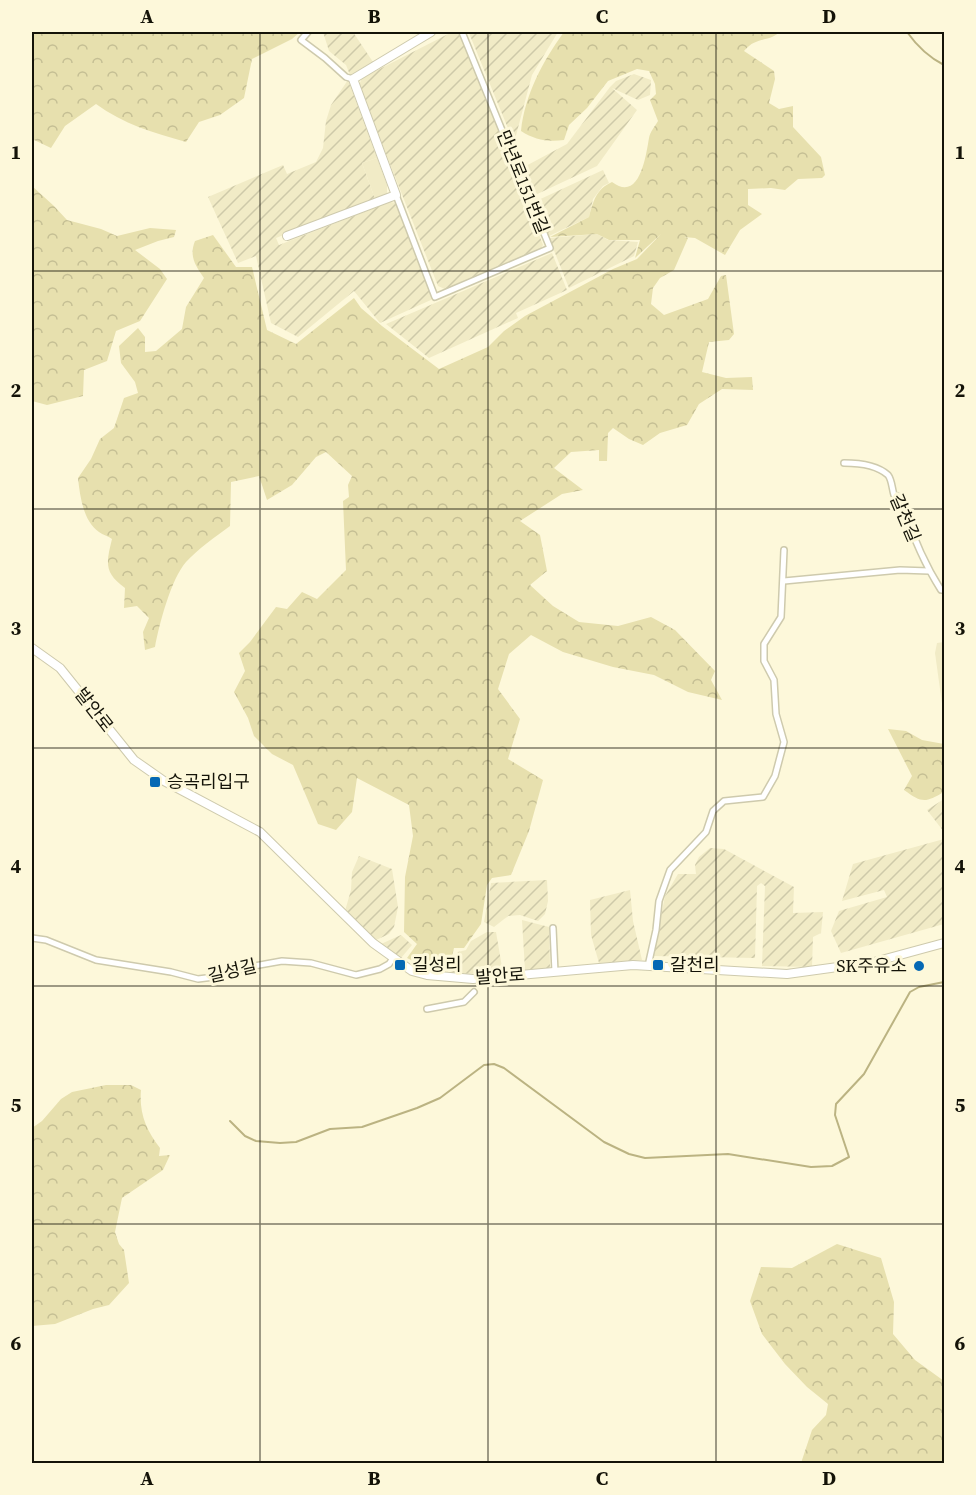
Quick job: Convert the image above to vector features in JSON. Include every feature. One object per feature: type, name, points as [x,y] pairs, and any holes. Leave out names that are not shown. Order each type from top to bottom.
[{"type":"main road","name":"발안로","points":[[32,648],[49,659],[66,676],[134,760],[164,781],[260,832],[354,926],[412,971],[427,975],[472,979],[633,965],[787,974],[874,962],[945,943]]},
{"type":"street","points":[[308,32],[301,40],[325,57],[346,77],[353,79],[431,32]]},
{"type":"street","name":"만년로151번길","points":[[353,79],[435,297],[550,248],[462,32]]},
{"type":"street","points":[[287,236],[396,195]]},
{"type":"street","name":"갈천길","points":[[844,463],[865,464],[887,474],[891,480],[894,495],[900,496],[910,530],[929,570],[941,590],[945,590]]},
{"type":"street","points":[[648,966],[656,930],[659,901],[670,870],[706,832],[713,811],[718,806],[724,801],[763,797],[775,776],[784,742],[776,714],[774,680],[764,661],[764,644],[781,617],[784,550]]},
{"type":"street","name":"갈천길","points":[[784,581],[900,570],[929,570]]},
{"type":"street","points":[[552,928],[555,972]]},
{"type":"street","name":"길성길","points":[[32,938],[46,940],[96,960],[171,972],[198,979],[222,976],[248,967],[282,961],[311,963],[356,975],[380,969],[389,964],[394,957]]},
{"type":"street","points":[[427,1009],[464,1002],[474,992]]},
{"type":"shaded area","points":[[323,32],[353,32],[373,62],[350,75],[346,65],[329,51]]},
{"type":"shaded area","points":[[452,32],[462,35],[543,245],[539,251],[447,290],[438,286],[359,85],[362,78]]},
{"type":"shaded area","points":[[558,32],[532,75],[514,143],[469,33]]},
{"type":"shaded area","points":[[634,74],[651,80],[650,95],[638,100],[612,88],[637,110],[597,166],[533,196],[522,168],[567,144],[610,87],[616,81]]},
{"type":"shaded area","points":[[348,80],[377,158],[362,163],[375,199],[276,238],[279,245],[390,202],[397,203],[433,299],[380,323],[354,291],[298,337],[271,323],[256,256],[238,263],[208,197],[283,165],[287,174],[316,162],[323,148],[326,121],[331,105]]},
{"type":"shaded area","points":[[377,158],[387,185],[387,194],[375,199],[362,163]]},
{"type":"shaded area","points":[[603,170],[609,183],[603,186],[593,199],[589,217],[549,236],[534,202]]},
{"type":"shaded area","points":[[597,234],[608,240],[638,242],[634,256],[569,288],[549,238]]},
{"type":"shaded area","points":[[552,253],[567,290],[516,313],[518,318],[429,358],[386,324]]},
{"type":"shaded area","points":[[944,642],[944,718],[935,653],[937,643]]},
{"type":"shaded area","points":[[944,799],[944,832],[927,810]]},
{"type":"shaded area","points":[[944,839],[944,924],[841,953],[831,931],[839,911],[887,897],[884,890],[842,901],[853,864]]},
{"type":"shaded area","points":[[710,848],[724,849],[794,887],[793,913],[823,912],[821,933],[813,937],[812,967],[762,966],[765,886],[761,883],[757,886],[755,958],[653,956],[665,896],[678,874],[696,874],[695,865],[699,857]]},
{"type":"shaded area","points":[[359,856],[392,869],[398,907],[394,927],[389,934],[374,941],[345,911],[351,890],[352,872]]},
{"type":"shaded area","points":[[547,880],[548,901],[545,914],[538,921],[520,915],[508,916],[494,927],[484,922],[491,883]]},
{"type":"shaded area","points":[[630,890],[633,921],[642,960],[599,963],[591,935],[590,900]]},
{"type":"shaded area","points":[[522,920],[549,927],[550,968],[525,970]]},
{"type":"shaded area","points":[[487,932],[496,932],[503,973],[450,974],[458,952],[466,950],[471,941]]},
{"type":"shaded area","points":[[401,935],[412,945],[401,958],[381,944]]},
{"type":"green space","points":[[32,32],[300,32],[292,39],[252,59],[244,98],[220,115],[199,122],[186,142],[128,122],[96,104],[65,126],[51,148],[32,139]]},
{"type":"green space","points":[[564,32],[780,32],[771,38],[753,43],[744,51],[774,71],[775,79],[769,103],[779,109],[793,106],[793,127],[821,157],[825,175],[822,178],[798,179],[785,190],[748,189],[748,205],[762,214],[740,230],[725,255],[695,238],[684,237],[688,238],[674,270],[660,278],[653,288],[651,304],[664,315],[708,299],[721,276],[726,275],[734,334],[729,340],[709,342],[702,372],[726,378],[752,377],[753,390],[722,389],[699,404],[687,425],[660,433],[643,445],[613,428],[608,433],[607,461],[599,461],[599,450],[571,452],[554,468],[583,490],[562,494],[520,521],[540,535],[547,571],[530,585],[553,606],[579,622],[618,626],[651,617],[675,630],[715,671],[711,680],[722,700],[688,692],[654,675],[613,667],[563,652],[531,635],[509,654],[498,689],[520,719],[508,759],[543,780],[529,831],[511,875],[492,878],[487,885],[481,924],[464,948],[454,948],[448,972],[432,970],[407,958],[417,944],[404,932],[405,877],[413,836],[409,805],[357,778],[352,812],[336,830],[318,824],[293,765],[272,754],[254,736],[248,718],[234,692],[245,671],[239,653],[276,607],[287,609],[302,592],[317,599],[346,570],[343,501],[349,497],[348,485],[352,476],[326,452],[316,457],[292,485],[267,500],[259,476],[231,482],[230,526],[186,562],[175,579],[166,603],[155,647],[145,650],[143,632],[149,618],[137,606],[124,608],[125,588],[113,577],[108,567],[112,539],[99,532],[89,521],[83,508],[78,478],[91,459],[100,439],[114,428],[124,398],[138,393],[135,382],[121,363],[119,346],[138,328],[145,337],[145,352],[156,351],[182,329],[186,307],[204,278],[194,260],[195,241],[213,235],[236,267],[252,267],[267,330],[296,344],[354,298],[361,308],[382,326],[439,369],[488,347],[504,331],[525,316],[613,269],[637,259],[661,234],[635,258],[640,240],[609,240],[597,234],[550,237],[589,217],[596,196],[602,188],[612,182],[622,187],[635,182],[643,165],[651,131],[658,121],[650,100],[656,94],[655,84],[649,71],[637,69],[608,81],[587,108],[569,125],[564,140],[541,140],[521,131],[526,104],[536,78]]},
{"type":"green space","points":[[32,186],[67,220],[117,236],[150,228],[176,230],[174,237],[135,250],[160,269],[167,279],[140,321],[116,331],[107,361],[84,370],[83,396],[47,405],[32,401]]},
{"type":"green space","points":[[888,729],[906,731],[922,740],[944,744],[944,792],[924,800],[904,790],[912,776]]},
{"type":"green space","points":[[106,1085],[131,1085],[141,1090],[142,1114],[147,1128],[160,1148],[159,1156],[170,1155],[163,1170],[122,1198],[115,1232],[124,1250],[129,1283],[109,1305],[55,1324],[32,1326],[32,1128],[42,1121],[61,1099],[72,1092]]},
{"type":"green space","points":[[837,1244],[881,1258],[894,1302],[893,1334],[915,1360],[944,1381],[944,1463],[801,1463],[812,1430],[826,1415],[828,1404],[807,1387],[785,1364],[762,1334],[750,1301],[761,1267],[792,1268]]},
{"type":"waterway","points":[[907,32],[923,51],[944,65]]},
{"type":"waterway","points":[[230,1121],[245,1136],[256,1141],[296,1142],[330,1129],[362,1127],[417,1108],[440,1098],[484,1065],[494,1064],[504,1068],[604,1142],[629,1154],[645,1158],[728,1154],[811,1167],[832,1166],[849,1157],[835,1115],[836,1104],[864,1074],[910,992],[919,987],[944,982]]},
{"type":"place","name":"승곡리입구","points":[[155,782]]},
{"type":"place","name":"길성리","points":[[400,965]]},
{"type":"place","name":"갈천리","points":[[658,965]]},
{"type":"place","name":"SK주유소","points":[[919,966]]}]
